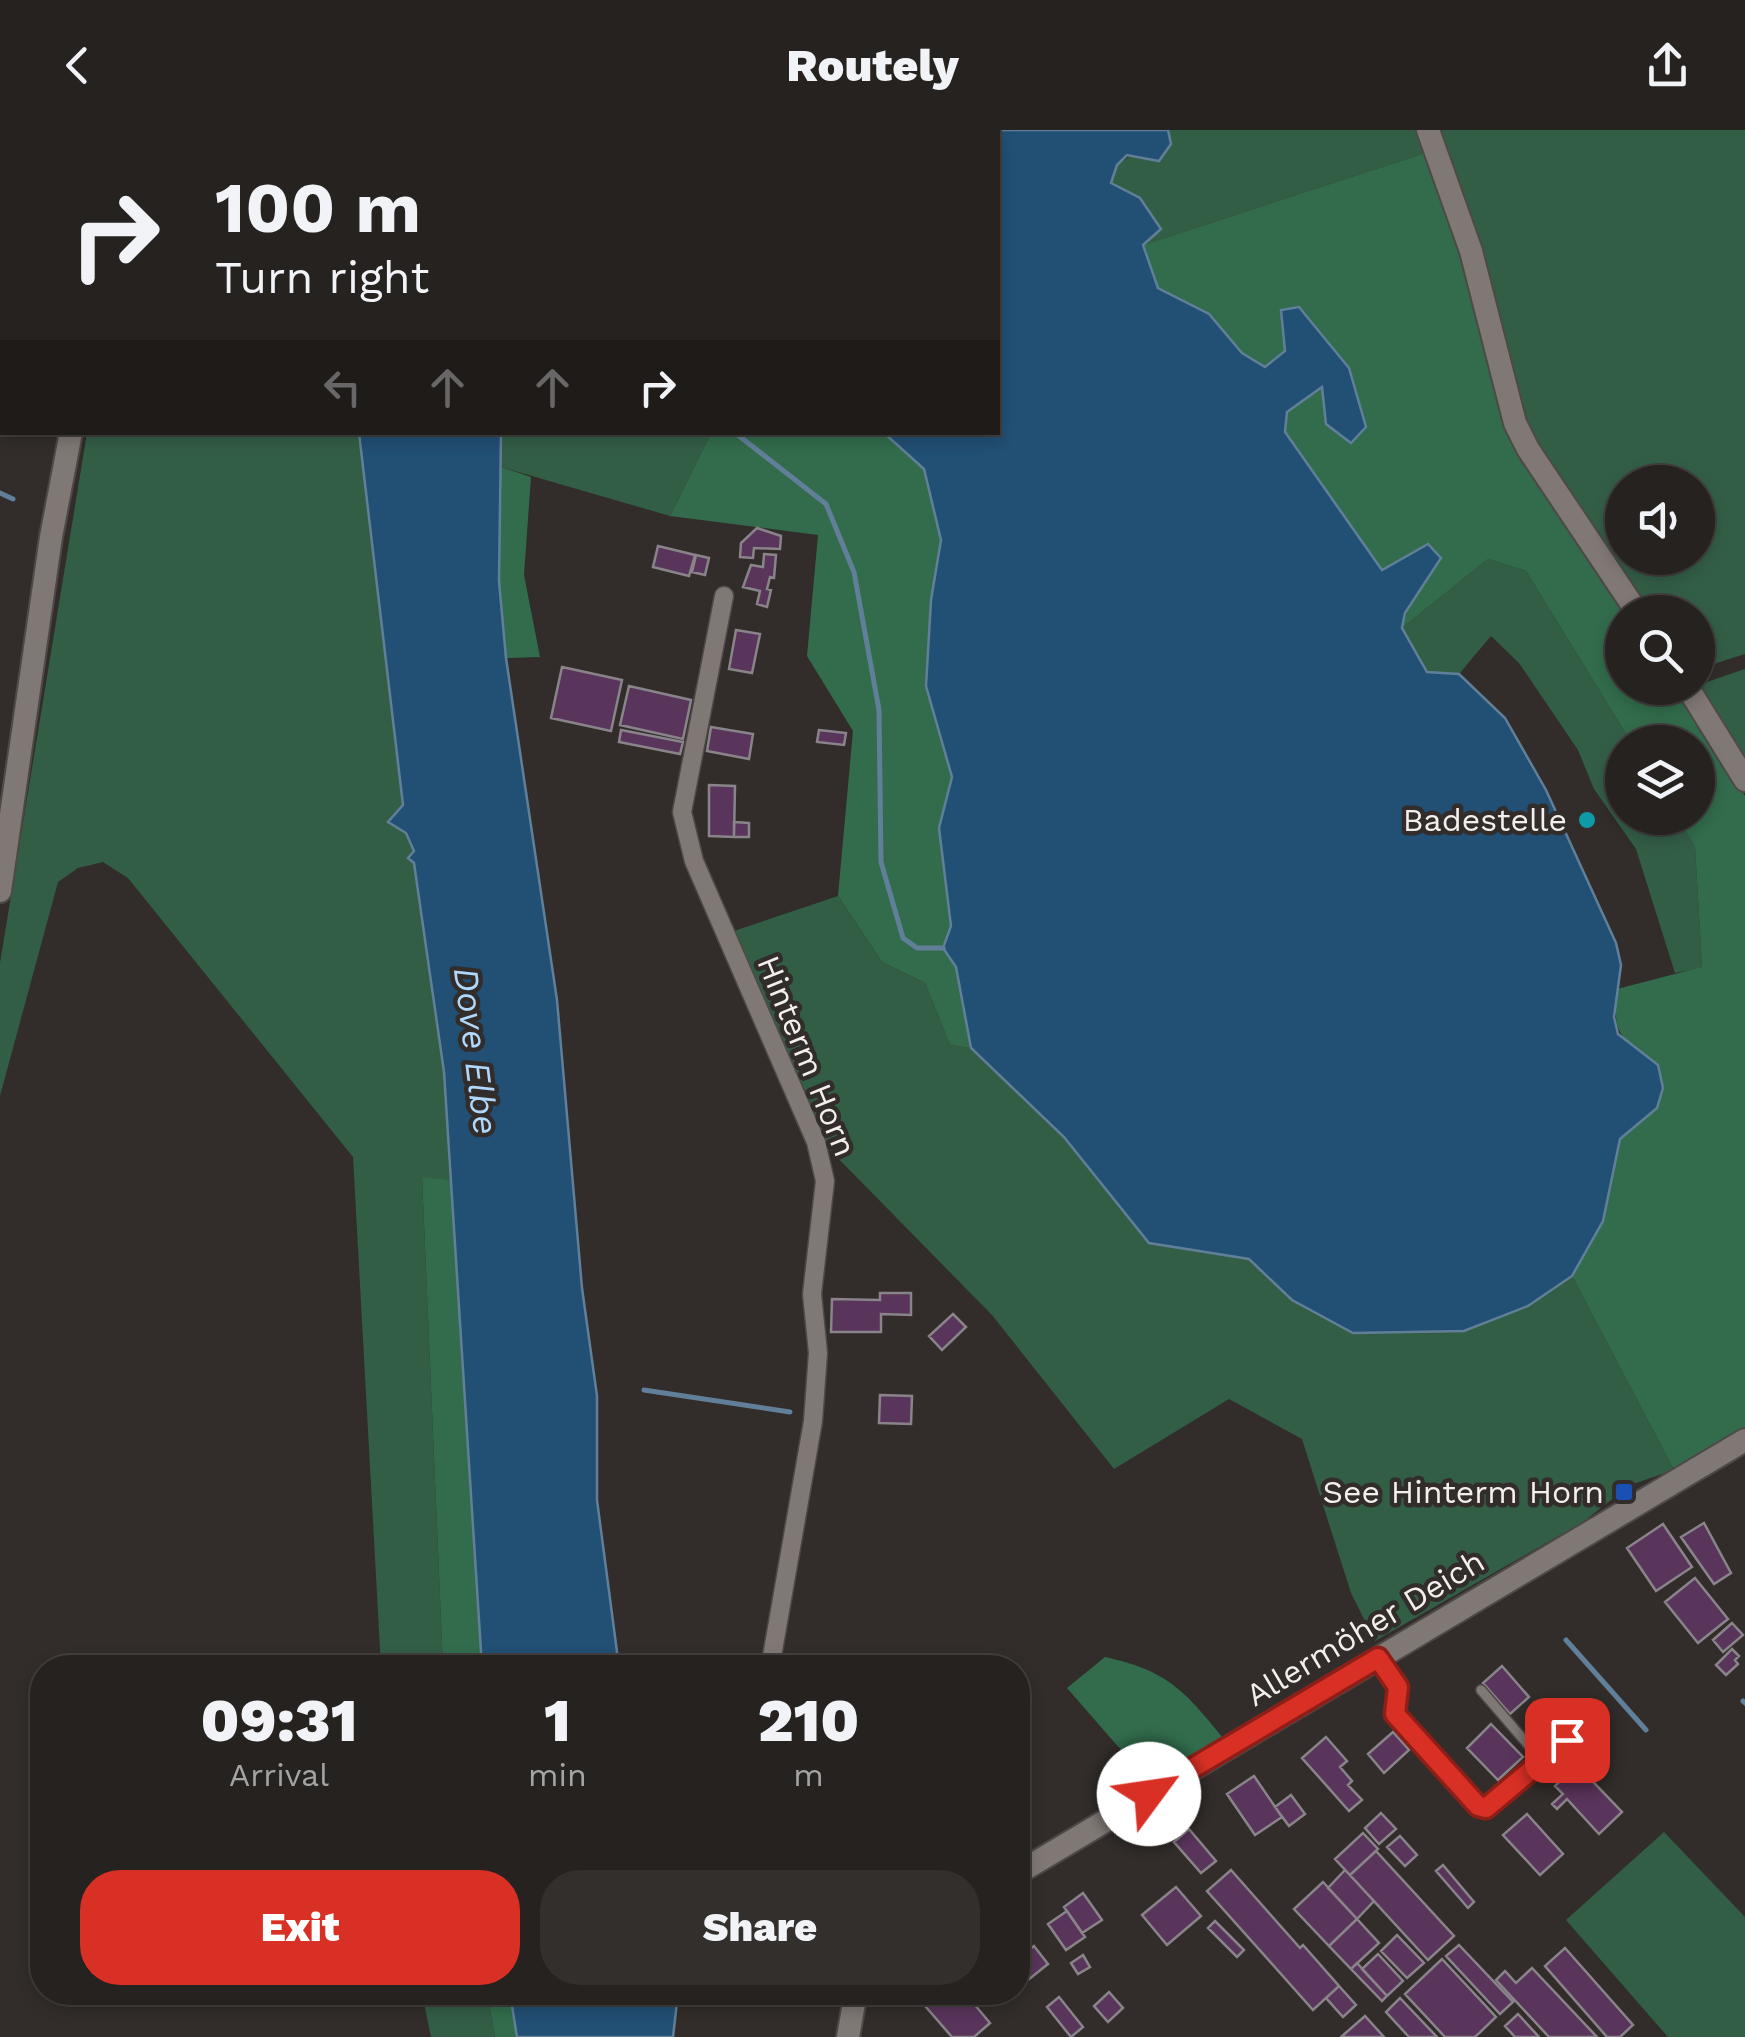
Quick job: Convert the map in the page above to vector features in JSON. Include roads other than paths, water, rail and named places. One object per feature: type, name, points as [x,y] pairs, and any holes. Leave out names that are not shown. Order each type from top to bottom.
[{"type":"street","points":[[1428,130],[1471,251],[1516,424],[1528,449],[1626,595]]},
{"type":"street","points":[[0,891],[51,537],[70,435]]},
{"type":"street","name":"Hinterm Horn","points":[[724,596],[682,812],[694,861],[816,1142],[825,1181],[812,1294],[818,1353],[813,1421],[772,1655]]},
{"type":"street","points":[[1699,705],[1745,780]]},
{"type":"street","name":"Allermöher Deich","points":[[1030,1866],[1745,1440]]},
{"type":"street","points":[[848,2037],[854,2005]]},
{"type":"lane","points":[[1378,1658],[1398,1687],[1395,1714],[1478,1806],[1486,1808],[1567,1740]]},
{"type":"lane","points":[[1481,1690],[1542,1761]]},
{"type":"water","points":[[1000,130],[1168,130],[1171,144],[1159,161],[1127,155],[1117,165],[1111,183],[1140,198],[1161,229],[1143,245],[1158,288],[1209,314],[1242,353],[1265,367],[1285,351],[1281,310],[1299,307],[1349,368],[1366,427],[1351,443],[1326,424],[1322,387],[1287,412],[1285,432],[1382,570],[1428,544],[1441,558],[1405,613],[1402,628],[1427,672],[1459,674],[1505,718],[1546,790],[1616,943],[1621,965],[1614,1017],[1618,1034],[1658,1065],[1663,1088],[1657,1108],[1620,1139],[1603,1221],[1572,1276],[1528,1306],[1464,1331],[1353,1333],[1292,1300],[1249,1259],[1149,1243],[1064,1137],[971,1048],[956,967],[943,948],[951,926],[939,828],[952,777],[926,686],[931,600],[941,540],[924,469],[886,435],[1000,435]]},
{"type":"water","name":"Dove Elbe","points":[[359,435],[501,435],[499,581],[506,658],[557,1000],[582,1288],[597,1396],[597,1500],[617,1655],[481,1655],[444,1072],[414,863],[408,858],[414,851],[406,833],[388,822],[403,805]]},
{"type":"water","points":[[512,2005],[677,2005],[673,2037],[517,2037]]},
{"type":"waterway","points":[[738,435],[826,504],[854,572],[879,710],[881,862],[903,938],[917,948],[943,948]]},
{"type":"waterway","points":[[0,493],[13,499]]},
{"type":"waterway","points":[[644,1390],[790,1412]]},
{"type":"waterway","points":[[1566,1640],[1646,1730]]},
{"type":"place","name":"Badestelle","points":[[1587,820]]},
{"type":"place","name":"See Hinterm Horn","points":[[1624,1492]]}]
